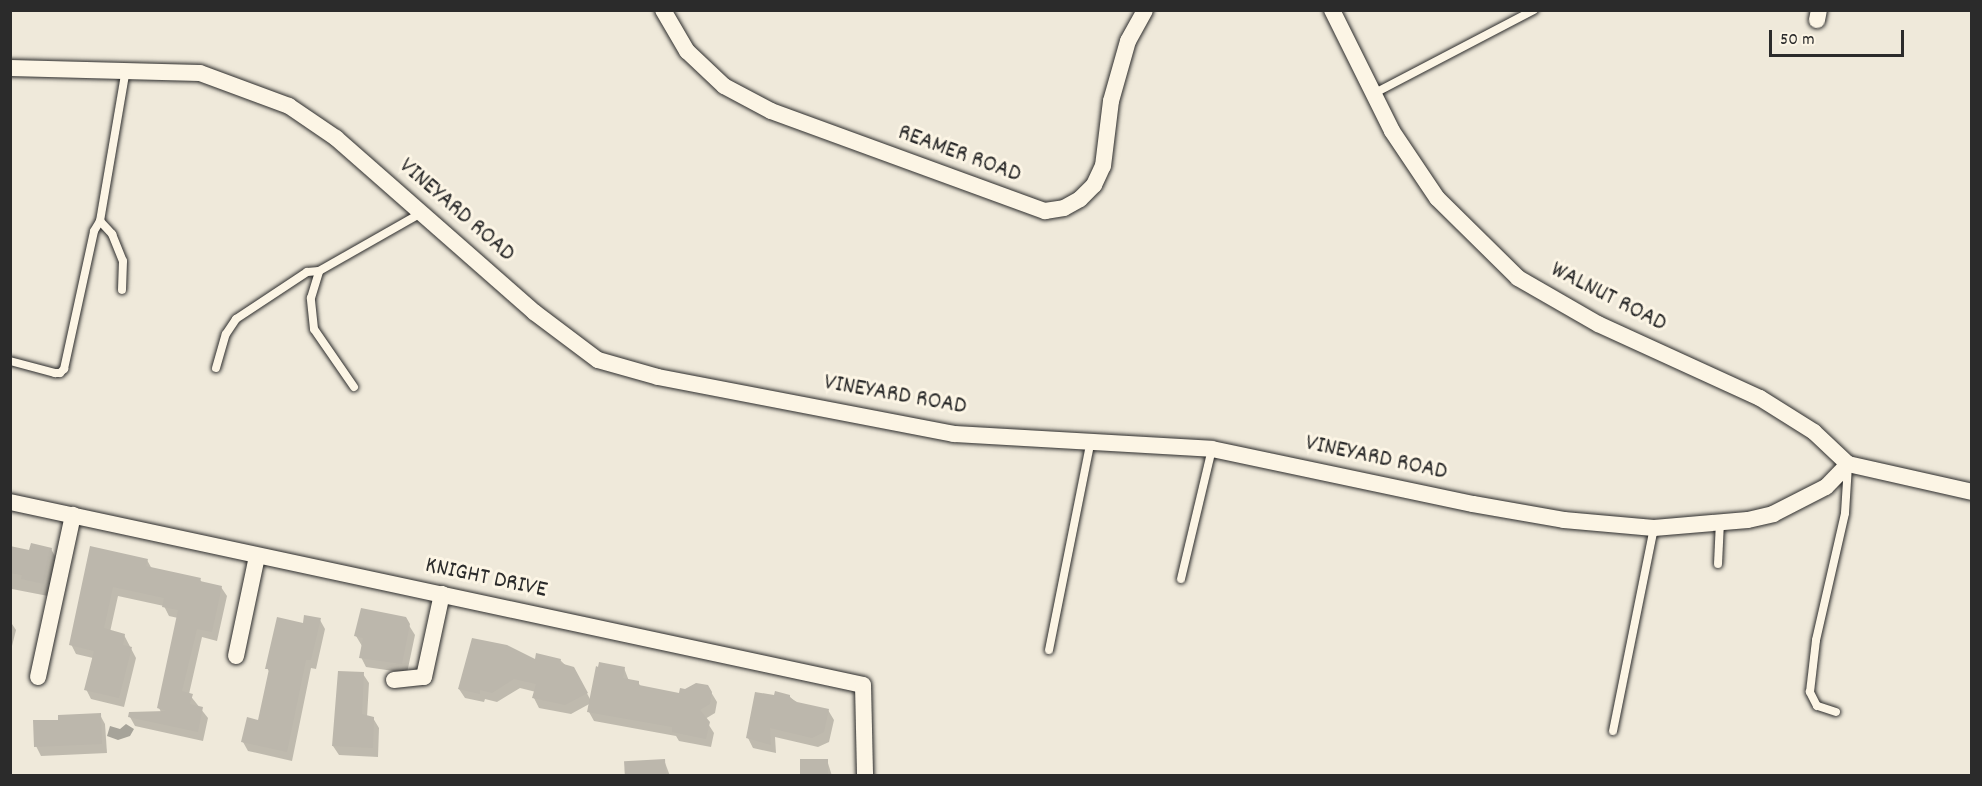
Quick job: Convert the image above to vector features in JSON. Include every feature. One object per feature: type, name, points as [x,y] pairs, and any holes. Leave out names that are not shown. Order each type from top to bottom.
[{"type":"street","name":"REAMER ROAD","points":[[663,10],[687,51],[724,86],[771,111],[1045,211],[1064,208],[1080,199],[1094,185],[1103,166],[1111,101],[1128,41],[1145,10]]},
{"type":"street","name":"WALNUT ROAD","points":[[1332,10],[1392,131],[1437,198],[1518,278],[1598,324],[1760,398],[1814,432],[1848,464]]},
{"type":"street","name":"VINEYARD ROAD","points":[[10,68],[126,69],[200,73],[289,106],[336,138],[534,312],[598,360],[658,377],[954,434],[1091,440],[1212,449],[1484,506],[1564,520],[1654,528],[1773,514],[1826,487],[1848,464]]},
{"type":"street","points":[[1848,464],[1971,492]]},
{"type":"street","name":"KNIGHT DRIVE","points":[[10,502],[863,685],[865,776]]},
{"type":"street","points":[[38,677],[73,515]]},
{"type":"street","points":[[236,656],[257,556]]},
{"type":"street","points":[[394,680],[424,677],[442,594]]},
{"type":"lane","points":[[1373,94],[1534,10]]},
{"type":"lane","points":[[10,361],[55,373],[60,373],[64,369],[94,231],[100,221],[126,69]]},
{"type":"lane","points":[[216,368],[226,334],[236,319],[307,272],[319,271],[421,213]]},
{"type":"lane","points":[[100,221],[112,234],[123,261],[122,290]]},
{"type":"lane","points":[[319,271],[310,298],[314,329],[354,387]]},
{"type":"lane","points":[[1049,650],[1091,440]]},
{"type":"lane","points":[[1181,579],[1212,449]]},
{"type":"lane","points":[[1836,712],[1817,706],[1810,692],[1816,640],[1845,513],[1848,464]]},
{"type":"lane","points":[[1718,564],[1720,522]]},
{"type":"lane","points":[[1613,730],[1654,528]]},
{"type":"shaded area","points":[[126,724],[134,729],[130,736],[118,740],[107,736],[110,726],[120,729]]},
{"type":"building","points":[[31,543],[52,548],[44,584],[21,579],[22,575],[10,573],[10,546],[29,550]]},
{"type":"building","points":[[90,546],[148,559],[146,566],[201,578],[200,581],[222,586],[212,632],[197,629],[182,691],[193,694],[190,704],[203,707],[198,732],[128,717],[129,712],[166,711],[157,708],[178,610],[162,607],[164,598],[113,587],[104,628],[125,634],[123,645],[132,647],[119,698],[84,690],[94,651],[69,645]]},
{"type":"building","points":[[361,608],[406,617],[410,624],[402,664],[359,658],[363,638],[354,636]]},
{"type":"building","points":[[304,615],[321,618],[311,660],[306,660],[287,752],[241,742],[247,717],[258,720],[269,669],[265,669],[277,617],[303,623]]},
{"type":"building","points":[[472,638],[507,645],[535,659],[536,653],[561,659],[560,663],[574,667],[588,693],[565,705],[532,698],[536,684],[514,679],[492,693],[480,690],[480,694],[458,689]]},
{"type":"building","points":[[599,662],[625,667],[623,678],[639,681],[639,685],[679,693],[680,688],[685,689],[696,683],[708,685],[712,692],[710,704],[700,710],[710,722],[706,739],[672,732],[672,727],[587,712],[596,666],[598,667]]},
{"type":"building","points":[[338,671],[364,672],[362,714],[374,717],[373,748],[332,746]]},
{"type":"building","points":[[775,691],[790,695],[790,698],[797,702],[829,709],[824,732],[812,738],[770,728],[771,745],[746,738],[755,692],[774,695]]},
{"type":"building","points":[[101,713],[102,744],[34,747],[33,720],[58,720],[58,715]]},
{"type":"building","points":[[665,759],[666,776],[625,776],[624,761]]},
{"type":"building","points":[[800,759],[828,759],[828,776],[800,776]]}]
